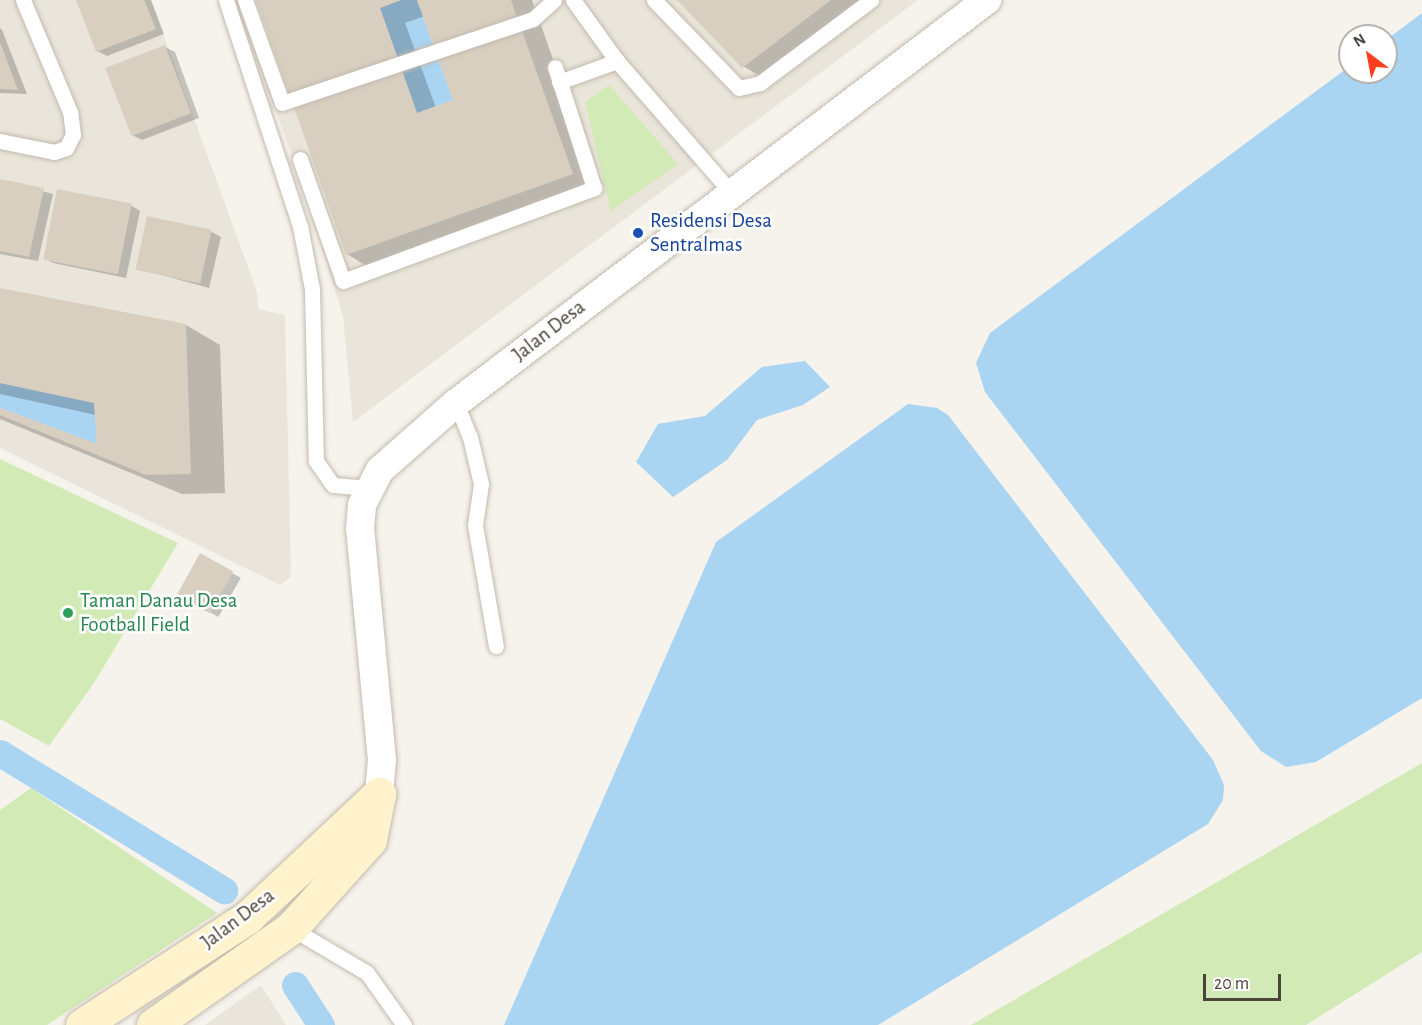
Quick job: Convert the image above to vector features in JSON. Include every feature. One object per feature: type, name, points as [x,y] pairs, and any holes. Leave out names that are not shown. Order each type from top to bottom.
[{"type":"main road","name":"Jalan Desa","points":[[153,1025],[291,928],[370,840],[379,794]]},
{"type":"main road","name":"Jalan Desa","points":[[82,1025],[248,917],[379,794]]},
{"type":"street","name":"Jalan Desa","points":[[379,794],[382,760],[360,529],[368,489],[380,470],[456,403],[730,191],[987,0]]},
{"type":"lane","points":[[0,141],[54,153],[66,148],[73,135],[70,112],[23,0]]},
{"type":"lane","points":[[226,0],[300,226],[312,289],[316,461],[333,485],[368,489]]},
{"type":"lane","points":[[245,0],[282,103],[533,19],[554,0]]},
{"type":"lane","points":[[573,0],[617,61],[730,191]]},
{"type":"lane","points":[[654,0],[739,88],[760,83],[871,0]]},
{"type":"lane","points":[[300,159],[343,281],[594,188],[557,74],[617,61]]},
{"type":"lane","points":[[456,403],[470,436],[481,484],[476,525],[496,646]]},
{"type":"lane","points":[[291,928],[367,973],[404,1025]]},
{"type":"shaded area","points":[[0,0],[151,0],[257,292],[258,309],[285,315],[291,577],[280,585],[0,448]]},
{"type":"shaded area","points":[[235,0],[918,0],[353,422],[343,316],[297,169]]},
{"type":"shaded area","points":[[261,985],[286,1025],[205,1025]]},
{"type":"green space","points":[[609,85],[678,164],[611,211],[585,102]]},
{"type":"green space","name":"Taman Danau Desa Football Field","points":[[0,459],[178,543],[94,683],[49,746],[0,719]]},
{"type":"green space","points":[[1422,763],[1422,952],[1306,1025],[971,1025]]},
{"type":"green space","points":[[31,788],[217,913],[47,1025],[0,1025],[0,810]]},
{"type":"water","points":[[402,0],[417,0],[453,100],[417,113],[380,8]]},
{"type":"water","points":[[1422,13],[1422,698],[1316,762],[1286,767],[1261,751],[985,392],[976,363],[990,333],[1338,75],[1338,84],[1398,84],[1398,31]]},
{"type":"water","points":[[805,361],[830,387],[803,405],[757,420],[727,460],[673,497],[636,462],[658,424],[705,416],[762,367]]},
{"type":"water","points":[[0,383],[94,403],[97,444],[0,408]]},
{"type":"water","points":[[908,404],[937,408],[948,415],[1213,760],[1224,785],[1223,800],[1208,824],[878,1025],[504,1025],[716,542]]},
{"type":"building","points":[[76,0],[144,0],[156,29],[96,52]]},
{"type":"building","points":[[256,0],[401,0],[380,8],[417,113],[453,100],[417,0],[511,0],[573,174],[346,255]]},
{"type":"building","points":[[677,0],[831,0],[742,68]]},
{"type":"building","points":[[0,42],[18,90],[0,89]]},
{"type":"building","points":[[165,45],[191,113],[131,136],[105,68]]},
{"type":"building","points":[[0,179],[44,188],[29,257],[0,251]]},
{"type":"building","points":[[57,189],[132,204],[118,274],[43,260]]},
{"type":"building","points":[[147,216],[212,230],[200,284],[136,270]]},
{"type":"building","points":[[0,288],[186,324],[191,474],[146,475],[0,415],[0,408],[97,444],[94,403],[0,383]]},
{"type":"building","points":[[200,553],[233,571],[210,613],[177,595]]},
{"type":"waterway","points":[[0,753],[224,890]]},
{"type":"waterway","points":[[295,985],[321,1025]]},
{"type":"place","name":"Residensi Desa Sentralmas","points":[[638,233]]},
{"type":"place","name":"Taman Danau Desa Football Field","points":[[68,613]]}]
